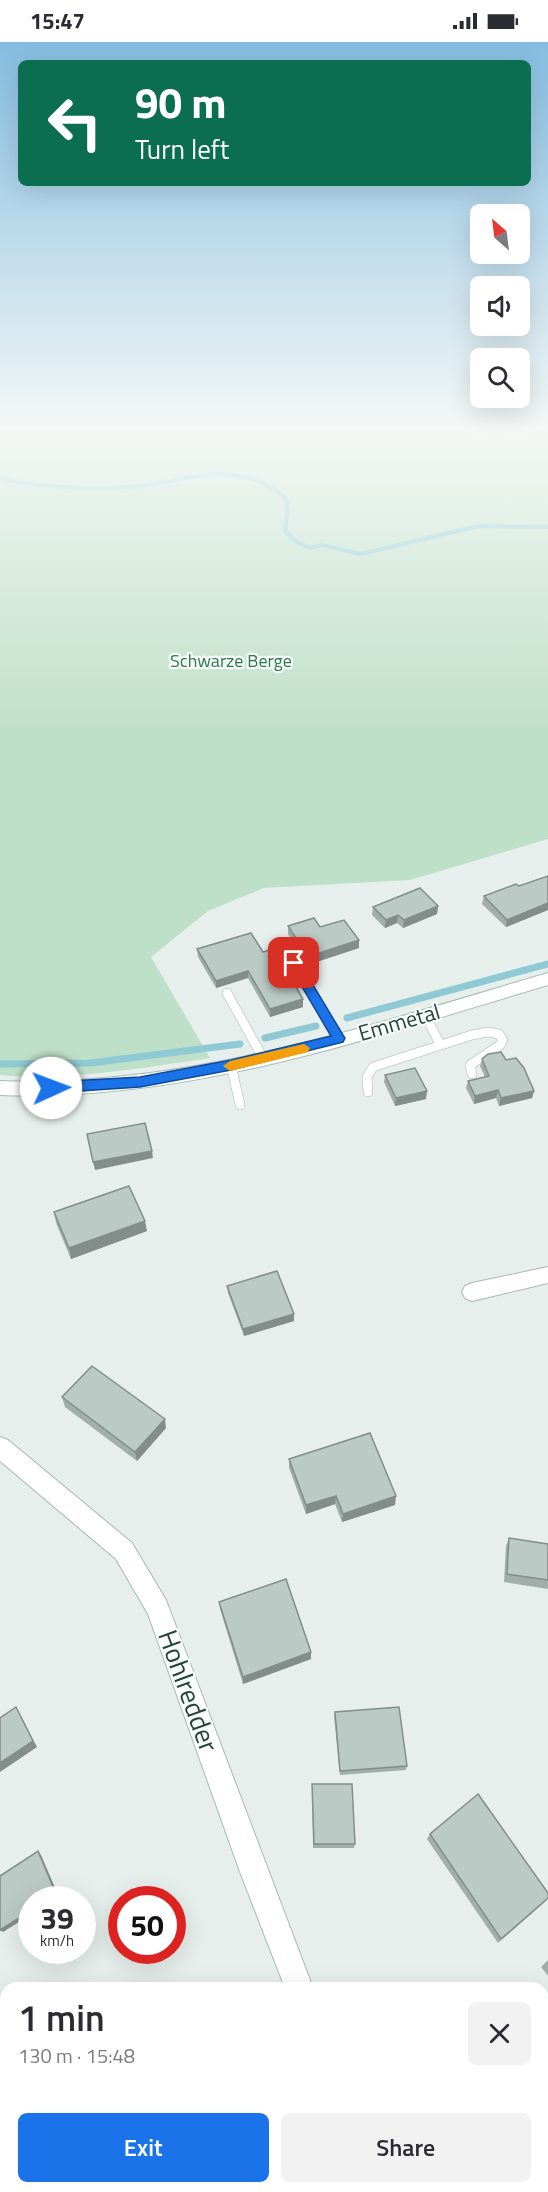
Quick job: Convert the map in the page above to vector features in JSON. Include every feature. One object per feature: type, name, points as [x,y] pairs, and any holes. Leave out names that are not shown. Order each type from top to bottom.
[{"type":"main road","name":"Emmetal","points":[[0,1088],[73,1087],[140,1082],[231,1065],[339,1038],[548,979]]},
{"type":"main road","points":[[472,1292],[548,1275]]},
{"type":"main road","name":"Hohlredder","points":[[0,1447],[124,1551],[158,1608],[297,1982]]},
{"type":"lane","points":[[294,963],[339,1038]]},
{"type":"lane","points":[[227,993],[263,1058]]},
{"type":"lane","points":[[425,1014],[440,1044]]},
{"type":"lane","points":[[368,1092],[367,1077],[373,1067],[440,1044],[488,1032],[495,1032],[502,1036],[501,1045],[492,1054],[470,1065],[472,1074]]},
{"type":"lane","points":[[231,1065],[240,1105]]},
{"type":"green space","name":"Schwarze Berge","points":[[0,531],[548,531],[548,839],[410,880],[264,888],[208,911],[151,957],[210,1058],[79,1075],[0,1075]]},
{"type":"building","points":[[548,876],[548,903],[507,920],[484,896],[516,884],[519,886]]},
{"type":"building","points":[[420,888],[438,906],[404,920],[398,915],[386,920],[373,907]]},
{"type":"building","points":[[314,918],[320,927],[344,920],[359,940],[304,958],[298,950],[290,950],[287,956],[291,963],[283,965],[303,999],[270,1009],[248,971],[216,981],[197,949],[251,933],[263,952],[298,941],[288,926]]},
{"type":"building","points":[[501,1052],[506,1060],[516,1058],[524,1068],[534,1091],[501,1098],[498,1090],[475,1096],[468,1081],[489,1076],[482,1059],[488,1054]]},
{"type":"building","points":[[415,1068],[427,1091],[396,1098],[385,1075]]},
{"type":"building","points":[[145,1123],[152,1151],[93,1162],[87,1134]]},
{"type":"building","points":[[129,1186],[145,1221],[69,1248],[54,1212]]},
{"type":"building","points":[[277,1271],[294,1314],[243,1329],[227,1286]]},
{"type":"building","points":[[92,1366],[165,1419],[135,1452],[62,1397]]},
{"type":"building","points":[[370,1433],[396,1496],[343,1514],[336,1496],[306,1505],[289,1459]]},
{"type":"building","points":[[509,1538],[548,1544],[548,1580],[507,1574]]},
{"type":"building","points":[[286,1579],[311,1652],[243,1677],[219,1602]]},
{"type":"building","points":[[16,1707],[33,1741],[0,1763],[0,1718]]},
{"type":"building","points":[[399,1707],[407,1766],[340,1771],[335,1712]]},
{"type":"building","points":[[312,1784],[352,1784],[355,1844],[314,1844]]},
{"type":"building","points":[[478,1794],[548,1893],[548,1898],[501,1939],[430,1834]]},
{"type":"building","points":[[38,1851],[53,1886],[18,1886],[18,1919],[0,1930],[0,1876]]},
{"type":"waterway","points":[[285,531],[295,541],[310,548],[322,545],[361,554],[456,531]]},
{"type":"waterway","points":[[347,1018],[548,964]]},
{"type":"waterway","points":[[265,1038],[316,1026]]},
{"type":"waterway","points":[[0,1064],[90,1063],[240,1044]]},
{"type":"slow traffic","points":[[230,1066],[304,1048]]},
{"type":"route","points":[[51,1088],[140,1082],[231,1065],[339,1038],[294,963]]}]
